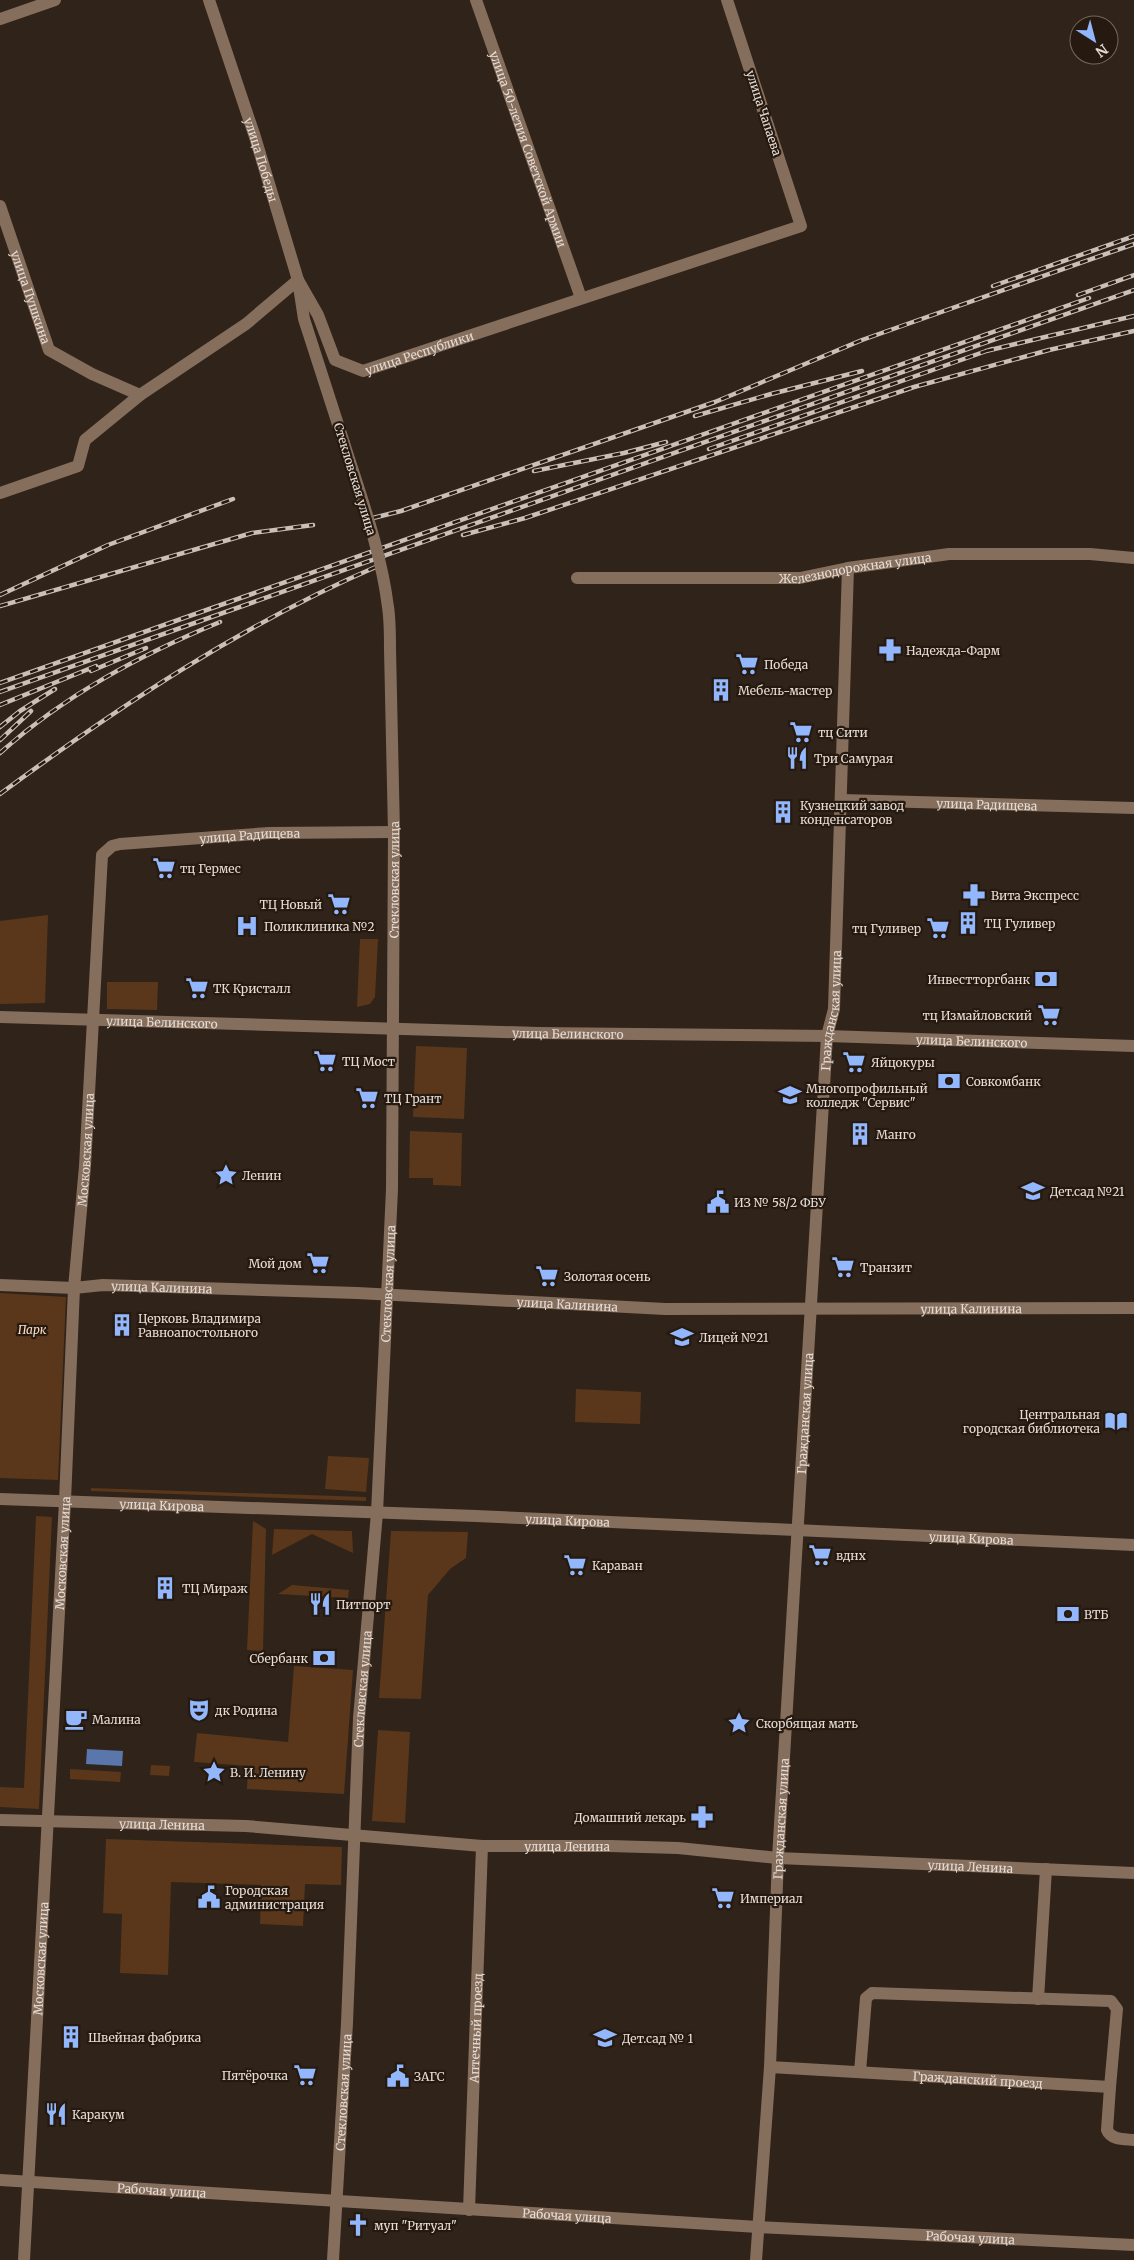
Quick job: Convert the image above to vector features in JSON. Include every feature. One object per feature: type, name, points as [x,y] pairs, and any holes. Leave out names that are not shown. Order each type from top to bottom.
[{"type":"street","points":[[0,19],[55,0]]},
{"type":"street","name":"улица Победы","points":[[209,0],[255,137],[298,280],[304,320]]},
{"type":"street","name":"улица 50-летия Советской Армии","points":[[476,0],[581,298]]},
{"type":"street","name":"улица Чапаева","points":[[727,0],[801,226]]},
{"type":"street","name":"улица Пушкина","points":[[0,206],[49,350],[92,374],[140,395]]},
{"type":"street","name":"улица Республики","points":[[298,280],[318,315],[335,360],[363,371],[801,226]]},
{"type":"street","points":[[0,493],[78,466],[85,440],[140,395],[246,324],[298,280]]},
{"type":"street","name":"Стекловская улица","points":[[304,320],[374,538],[388,608],[394,832],[392,1189],[388,1295],[377,1512],[358,1718],[347,2023],[333,2260]]},
{"type":"street","name":"Железнодорожная улица","points":[[576,578],[800,578],[848,568],[949,554],[1090,554],[1134,558]]},
{"type":"street","name":"Гражданская улица","points":[[756,2260],[770,2067],[778,1858],[827,1036],[834,1009],[848,568]]},
{"type":"street","name":"улица Радищева","points":[[841,800],[1134,808]]},
{"type":"street","name":"улица Радищева","points":[[106,850],[120,844],[269,833],[394,832]]},
{"type":"street","name":"Московская улица","points":[[24,2260],[65,1501],[74,1288],[84,1166],[101,862],[106,850]]},
{"type":"street","name":"улица Белинского","points":[[0,1018],[93,1019],[538,1033],[827,1036],[1134,1046]]},
{"type":"street","name":"улица Калинина","points":[[0,1285],[74,1288],[103,1285],[388,1295],[666,1309],[1134,1308]]},
{"type":"street","name":"улица Кирова","points":[[0,1499],[377,1512],[1134,1545]]},
{"type":"street","name":"улица Ленина","points":[[0,1820],[246,1826],[482,1846],[678,1848],[778,1858],[1134,1873]]},
{"type":"street","name":"Аптечный проезд","points":[[469,2210],[482,1846]]},
{"type":"street","points":[[1038,1999],[1046,1869]]},
{"type":"street","points":[[860,2072],[866,1998],[868,1994],[1111,2001],[1117,2009],[1107,2130],[1114,2138],[1134,2140]]},
{"type":"street","name":"Гражданский проезд","points":[[770,2067],[1110,2087]]},
{"type":"street","name":"Рабочая улица","points":[[0,2180],[758,2227],[1134,2245]]},
{"type":"green space","points":[[48,915],[45,1003],[0,1004],[0,921]]},
{"type":"green space","points":[[360,939],[378,939],[375,997],[370,1004],[357,1007]]},
{"type":"green space","points":[[107,982],[158,982],[157,1010],[107,1009]]},
{"type":"green space","points":[[416,1046],[467,1048],[464,1119],[413,1117]]},
{"type":"green space","points":[[410,1131],[462,1133],[461,1186],[433,1185],[433,1178],[409,1178]]},
{"type":"green space","name":"Парк","points":[[0,1293],[66,1297],[58,1480],[0,1478]]},
{"type":"green space","points":[[576,1389],[641,1392],[640,1424],[575,1422]]},
{"type":"green space","points":[[328,1456],[369,1458],[366,1492],[325,1489]]},
{"type":"green space","points":[[91,1488],[366,1497],[366,1501],[91,1491]]},
{"type":"green space","points":[[36,1516],[52,1517],[39,1809],[0,1807],[0,1787],[24,1788]]},
{"type":"green space","points":[[253,1521],[266,1529],[263,1651],[247,1650]]},
{"type":"green space","points":[[274,1529],[352,1531],[353,1553],[312,1534],[272,1555]]},
{"type":"green space","points":[[391,1531],[468,1532],[466,1558],[450,1569],[428,1595],[421,1699],[379,1698]]},
{"type":"green space","points":[[292,1585],[349,1590],[348,1598],[278,1594]]},
{"type":"green space","points":[[294,1666],[353,1670],[344,1794],[247,1789],[248,1766],[194,1762],[197,1733],[288,1742]]},
{"type":"green space","points":[[378,1730],[410,1732],[405,1823],[372,1821]]},
{"type":"green space","points":[[151,1765],[170,1766],[169,1776],[150,1775]]},
{"type":"green space","points":[[70,1769],[121,1772],[120,1782],[70,1779]]},
{"type":"green space","points":[[106,1839],[342,1847],[341,1885],[305,1884],[303,1926],[260,1924],[261,1885],[171,1882],[168,1975],[120,1973],[122,1914],[103,1913]]},
{"type":"water","points":[[87,1749],[123,1751],[122,1766],[86,1764]]},
{"type":"railway","points":[[993,286],[1134,236]]},
{"type":"railway","points":[[373,518],[401,511],[715,402],[862,340],[1134,244]]},
{"type":"railway","points":[[1078,295],[1134,275]]},
{"type":"railway","points":[[0,692],[1134,290]]},
{"type":"railway","points":[[0,683],[1089,298]]},
{"type":"railway","points":[[986,351],[1134,316]]},
{"type":"railway","points":[[463,535],[525,518],[914,387],[1049,350],[1134,331]]},
{"type":"railway","points":[[709,449],[992,349]]},
{"type":"railway","points":[[695,416],[862,371]]},
{"type":"railway","points":[[534,471],[624,453],[666,442]]},
{"type":"railway","points":[[0,595],[108,545],[233,499]]},
{"type":"railway","points":[[0,606],[252,533],[313,525]]},
{"type":"railway","points":[[0,794],[90,730],[183,669],[279,614],[378,566]]},
{"type":"railway","points":[[0,753],[51,713],[104,678],[161,648],[220,622]]},
{"type":"railway","points":[[91,671],[146,648]]},
{"type":"railway","points":[[0,705],[96,666]]},
{"type":"railway","points":[[0,727],[20,711],[55,689]]},
{"type":"railway","points":[[0,740],[31,711]]},
{"type":"place","name":"Надежда-Фарм","points":[[890,650]]},
{"type":"place","name":"Победа","points":[[747,664]]},
{"type":"place","name":"Мебель-мастер","points":[[721,690]]},
{"type":"place","name":"тц Сити","points":[[801,732]]},
{"type":"place","name":"Три Самурая","points":[[797,758]]},
{"type":"place","name":"Кузнецкий завод конденсаторов","points":[[783,812]]},
{"type":"place","name":"тц Гермес","points":[[164,868]]},
{"type":"place","name":"Вита Экспресс","points":[[974,895]]},
{"type":"place","name":"ТЦ Новый","points":[[339,904]]},
{"type":"place","name":"ТЦ Гуливер","points":[[968,923]]},
{"type":"place","name":"Поликлиника №2","points":[[247,926]]},
{"type":"place","name":"тц Гуливер","points":[[938,928]]},
{"type":"place","name":"Инвестторгбанк","points":[[1046,979]]},
{"type":"place","name":"ТК Кристалл","points":[[197,988]]},
{"type":"place","name":"тц Измайловский","points":[[1049,1015]]},
{"type":"place","name":"ТЦ Мост","points":[[325,1061]]},
{"type":"place","name":"Яйцокуры","points":[[854,1062]]},
{"type":"place","name":"Совкомбанк","points":[[949,1081]]},
{"type":"place","name":"Многопрофильный колледж \"Сервис\"","points":[[790,1095]]},
{"type":"place","name":"ТЦ Грант","points":[[367,1098]]},
{"type":"place","name":"Манго","points":[[860,1134]]},
{"type":"place","name":"Ленин","points":[[226,1175]]},
{"type":"place","name":"Дет.сад №21","points":[[1033,1191]]},
{"type":"place","name":"ИЗ № 58/2 ФБУ","points":[[718,1202]]},
{"type":"place","name":"Мой дом","points":[[318,1263]]},
{"type":"place","name":"Транзит","points":[[843,1267]]},
{"type":"place","name":"Золотая осень","points":[[547,1276]]},
{"type":"place","name":"Церковь Владимира Равноапостольного","points":[[122,1325]]},
{"type":"place","name":"Лицей №21","points":[[682,1337]]},
{"type":"place","name":"Центральная городская библиотека","points":[[1116,1421]]},
{"type":"place","name":"вднх","points":[[820,1555]]},
{"type":"place","name":"Караван","points":[[575,1565]]},
{"type":"place","name":"ТЦ Мираж","points":[[165,1588]]},
{"type":"place","name":"Питпорт","points":[[320,1604]]},
{"type":"place","name":"ВТБ","points":[[1068,1614]]},
{"type":"place","name":"Сбербанк","points":[[324,1658]]},
{"type":"place","name":"дк Родина","points":[[199,1710]]},
{"type":"place","name":"Малина","points":[[76,1719]]},
{"type":"place","name":"Скорбящая мать","points":[[739,1723]]},
{"type":"place","name":"В. И. Ленину","points":[[214,1772]]},
{"type":"place","name":"Домашний лекарь","points":[[702,1817]]},
{"type":"place","name":"Городская администрация","points":[[209,1897]]},
{"type":"place","name":"Империал","points":[[723,1898]]},
{"type":"place","name":"Швейная фабрика","points":[[71,2037]]},
{"type":"place","name":"Дет.сад № 1","points":[[605,2038]]},
{"type":"place","name":"Пятёрочка","points":[[305,2075]]},
{"type":"place","name":"ЗАГС","points":[[398,2076]]},
{"type":"place","name":"Каракум","points":[[56,2114]]},
{"type":"place","name":"муп \"Ритуал\"","points":[[358,2225]]}]
